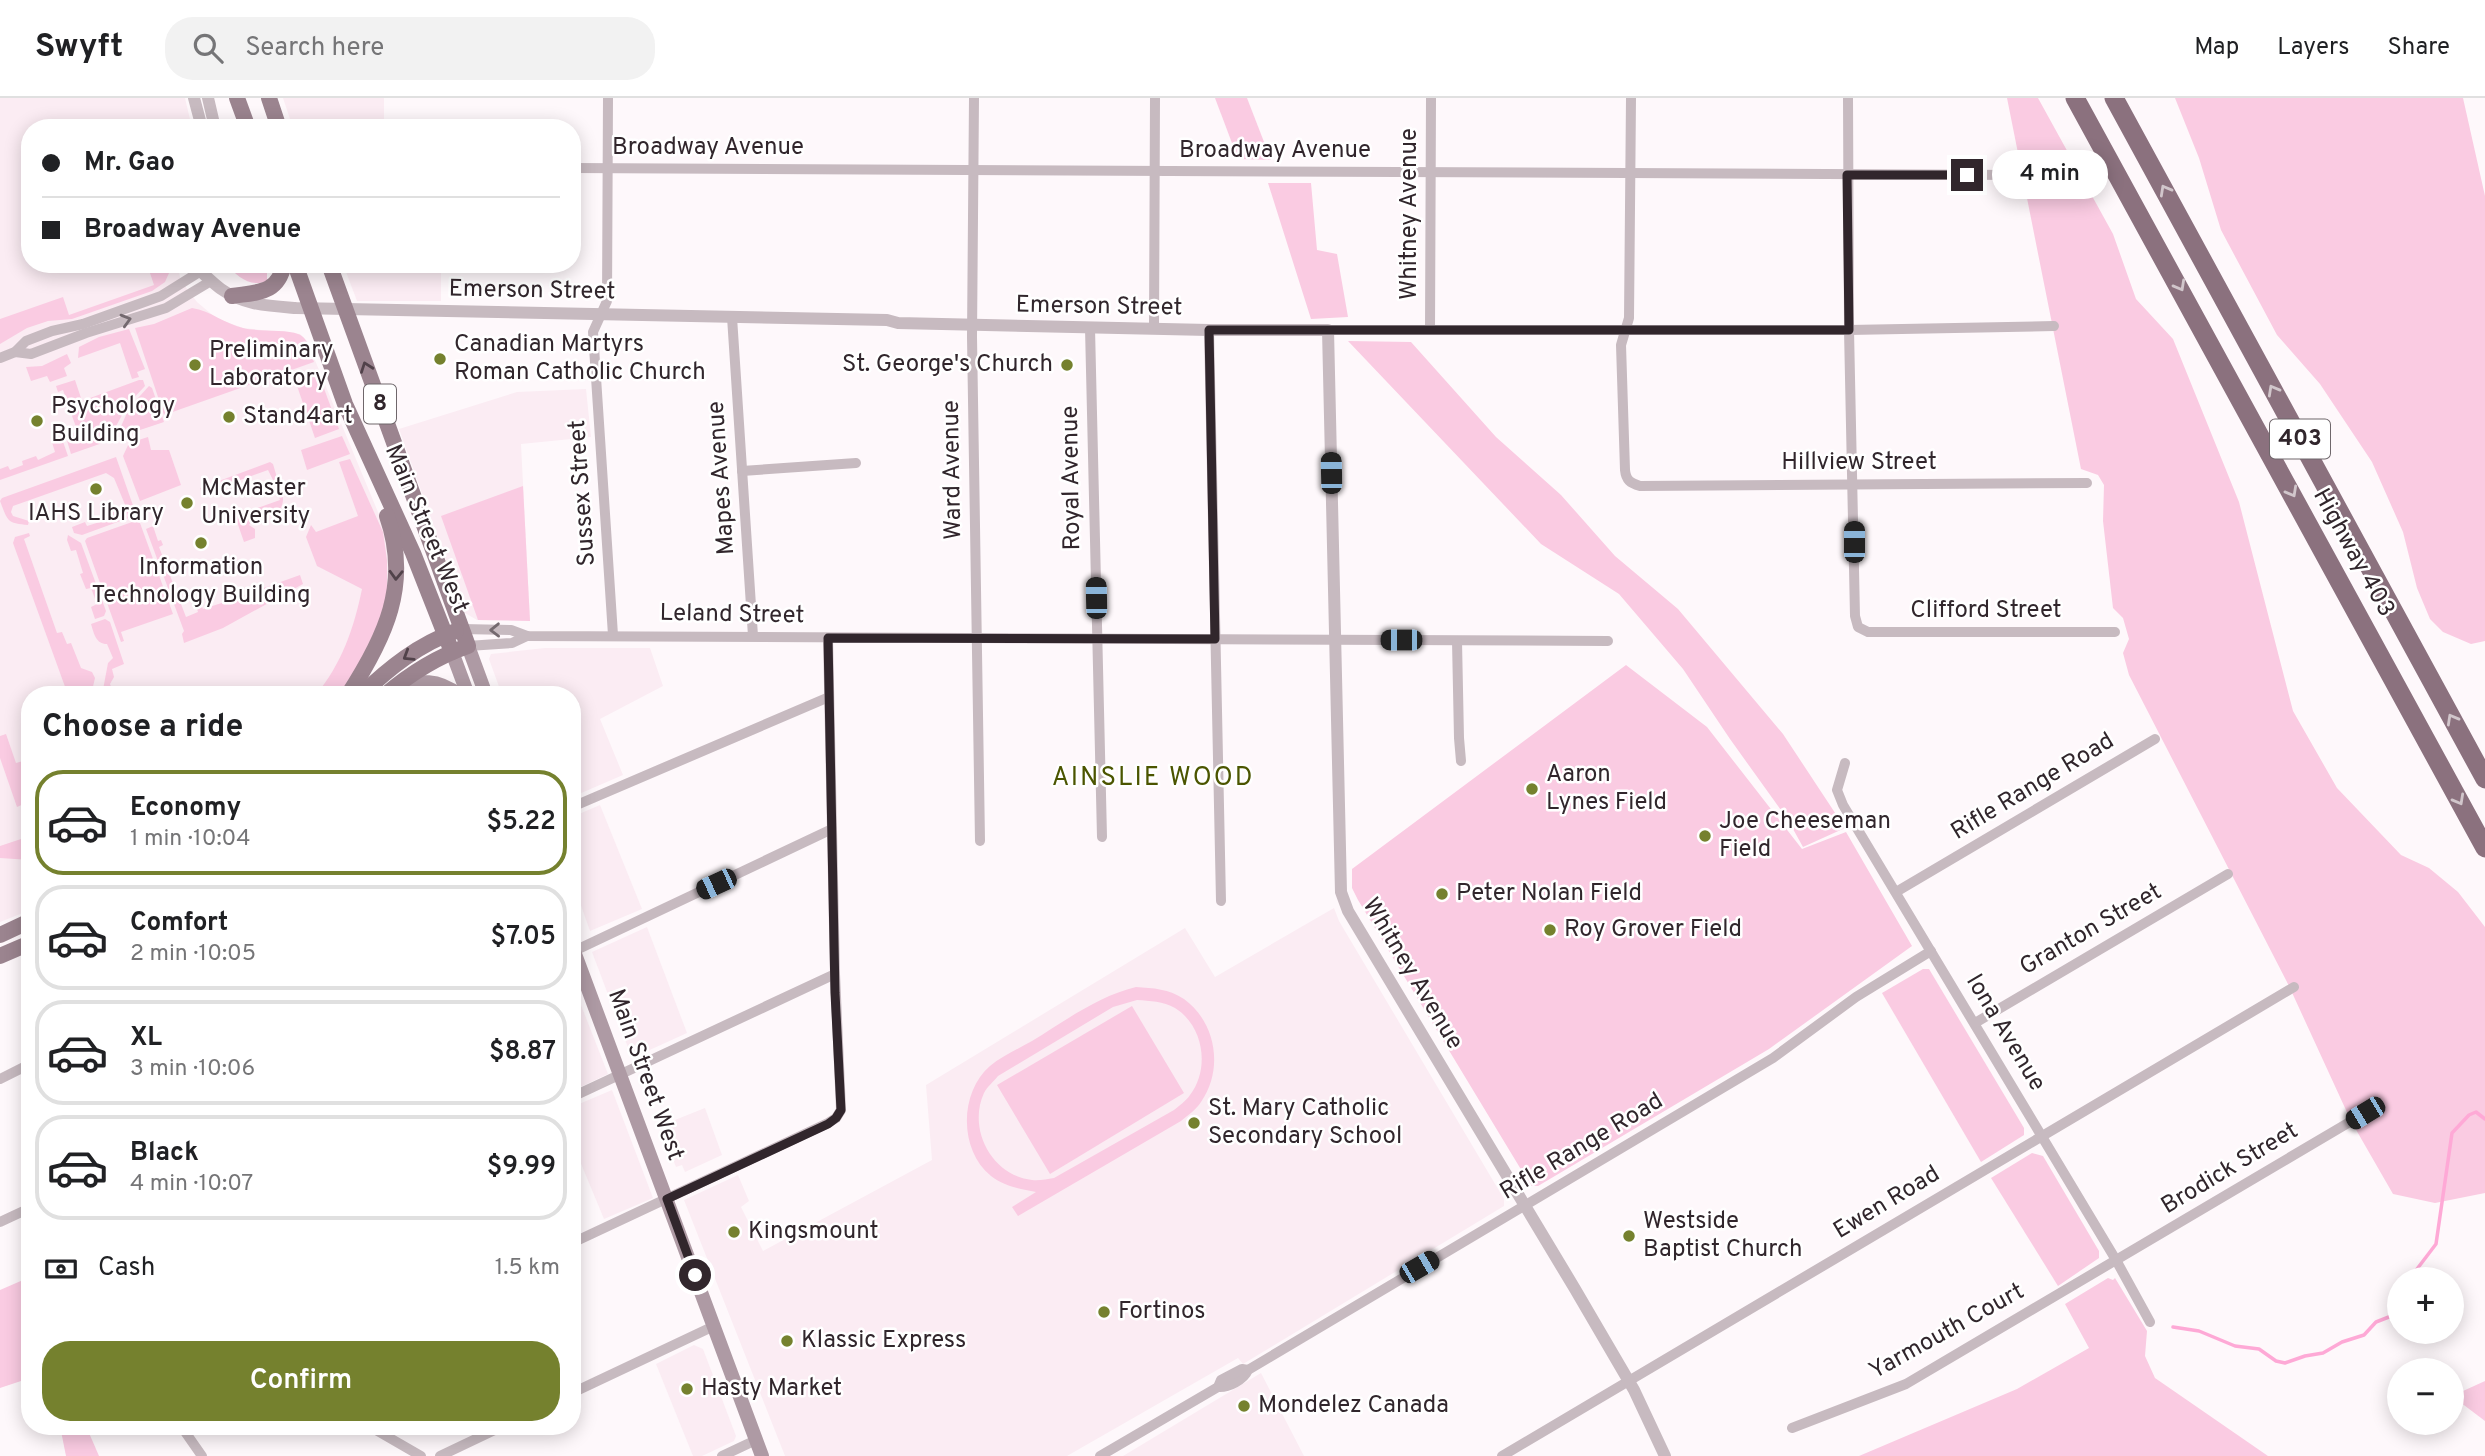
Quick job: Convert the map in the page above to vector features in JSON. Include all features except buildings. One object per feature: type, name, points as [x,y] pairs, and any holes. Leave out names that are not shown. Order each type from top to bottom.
[{"type":"highway","name":"Highway 403","points":[[2075,98],[2485,848]]},
{"type":"highway","name":"Highway 403","points":[[2115,98],[2485,779]]},
{"type":"main road","points":[[237,98],[245,119]]},
{"type":"main road","points":[[269,98],[276,119]]},
{"type":"main road","points":[[232,296],[268,290],[281,278],[282,273]]},
{"type":"main road","name":"Main Street West","points":[[298,273],[352,422],[413,553],[446,635],[460,649],[481,686]]},
{"type":"main road","name":"Main Street West","points":[[332,273],[462,629],[460,649],[466,686]]},
{"type":"main road","points":[[352,422],[359,447],[392,530],[396,570],[394,597],[384,632],[354,686]]},
{"type":"main road","points":[[371,686],[404,658],[462,629]]},
{"type":"main road","points":[[398,686],[425,665],[460,649]]},
{"type":"main road","points":[[409,686],[422,681],[442,686]]},
{"type":"main road","points":[[0,925],[21,917]]},
{"type":"main road","points":[[0,935],[21,925]]},
{"type":"main road","points":[[0,956],[21,947]]},
{"type":"main road","name":"Main Street West","points":[[581,970],[762,1456]]},
{"type":"street","points":[[194,98],[200,119]]},
{"type":"street","points":[[208,98],[213,119]]},
{"type":"street","name":"Sussex Street","points":[[608,98],[607,301],[593,332],[613,635]]},
{"type":"street","name":"Ward Avenue","points":[[974,98],[972,324],[980,841]]},
{"type":"street","points":[[1154,328],[1155,98]]},
{"type":"street","name":"Whitney Avenue","points":[[1430,330],[1432,98]]},
{"type":"street","points":[[1626,330],[1629,318],[1631,98]]},
{"type":"street","points":[[1848,98],[1853,484]]},
{"type":"street","name":"Broadway Avenue","points":[[581,168],[2019,175]]},
{"type":"street","points":[[0,358],[15,352],[26,341],[161,296],[189,273]]},
{"type":"street","points":[[204,273],[232,296]]},
{"type":"street","points":[[15,352],[30,354],[166,308],[211,281]]},
{"type":"street","name":"Emerson Street","points":[[232,296],[256,304],[311,308],[602,313],[1209,330],[1849,330],[2054,326]]},
{"type":"street","name":"Mapes Avenue","points":[[732,317],[753,636]]},
{"type":"street","name":"Royal Avenue","points":[[1090,328],[1102,837]]},
{"type":"street","points":[[1209,330],[1221,901]]},
{"type":"street","name":"Whitney Avenue","points":[[1328,330],[1341,892],[1348,911],[1628,1381],[1665,1456]]},
{"type":"street","name":"Hillview Street","points":[[1626,330],[1621,345],[1624,456],[1626,478],[1640,486],[2087,483]]},
{"type":"street","points":[[742,471],[856,463]]},
{"type":"street","name":"Clifford Street","points":[[1853,484],[1855,617],[1858,626],[1868,632],[2115,632]]},
{"type":"street","name":"Leland Street","points":[[462,629],[510,630],[527,636],[1608,641]]},
{"type":"street","name":"Leland Street","points":[[460,649],[512,643],[527,636]]},
{"type":"street","points":[[581,1239],[828,1124],[841,1110],[835,974],[828,638]]},
{"type":"street","points":[[1457,641],[1461,761]]},
{"type":"street","points":[[581,803],[829,697]]},
{"type":"street","name":"Rifle Range Road","points":[[1896,892],[2155,739]]},
{"type":"street","name":"Iona Avenue","points":[[1845,764],[1837,790],[1843,805],[2116,1260],[2150,1322]]},
{"type":"street","points":[[581,945],[832,829]]},
{"type":"street","name":"Granton Street","points":[[1975,1023],[2228,874]]},
{"type":"street","name":"Rifle Range Road","points":[[1100,1456],[1218,1387],[1221,1380],[1242,1369],[1248,1370],[1773,1058],[1856,997],[1931,951]]},
{"type":"street","points":[[581,1093],[835,974]]},
{"type":"street","name":"Ewen Road","points":[[1502,1456],[2294,987]]},
{"type":"street","points":[[0,1079],[21,1068]]},
{"type":"street","name":"Brodick Street","points":[[2116,1260],[2365,1113]]},
{"type":"street","points":[[0,1222],[21,1212]]},
{"type":"street","name":"Yarmouth Court","points":[[1792,1428],[1906,1384],[2116,1260]]},
{"type":"street","points":[[581,1390],[714,1326]]},
{"type":"street","points":[[187,1435],[202,1456]]},
{"type":"street","points":[[385,1435],[421,1456]]},
{"type":"street","points":[[440,1456],[484,1435]]},
{"type":"street","points":[[722,1456],[756,1440]]},
{"type":"shaded area","name":"McMaster University","points":[[0,98],[185,98],[190,119],[21,119],[21,273],[179,273],[197,302],[216,318],[243,328],[300,334],[307,341],[385,529],[391,585],[348,686],[21,686],[21,914],[0,922]]},
{"type":"shaded area","points":[[283,98],[384,98],[384,119],[290,119]]},
{"type":"shaded area","points":[[1215,98],[1247,98],[1271,160],[1238,159]]},
{"type":"shaded area","points":[[2007,98],[2038,98],[2113,234],[2136,299],[2173,339],[2239,502],[2293,711],[2337,788],[2401,855],[2429,868],[2458,892],[2485,927],[2485,1193],[2435,1203],[2393,1194],[2351,1121],[2289,986],[2129,675],[2123,653],[2129,639],[2123,618],[2113,608],[2103,521],[2104,485],[2098,475],[2081,469]]},
{"type":"shaded area","points":[[2175,98],[2463,98],[2485,196],[2485,641],[2471,644],[2443,632],[2430,619],[2417,588],[2403,532],[2372,462],[2320,384],[2277,335],[2221,230],[2199,158]]},
{"type":"shaded area","points":[[1268,183],[1311,183],[1317,250],[1337,254],[1348,317],[1311,319]]},
{"type":"shaded area","points":[[150,273],[169,273],[165,282],[152,291],[72,319],[48,321],[27,328],[0,344],[0,319],[63,297],[69,315],[154,285]]},
{"type":"shaded area","points":[[236,273],[267,273],[267,281],[249,282]]},
{"type":"shaded area","points":[[346,273],[441,273],[441,301],[357,301]]},
{"type":"shaded area","points":[[192,308],[243,328],[298,334],[307,342],[314,362],[164,415],[135,328],[154,324]]},
{"type":"shaded area","points":[[129,329],[145,369],[137,372],[139,377],[132,379],[120,343],[78,358],[79,347],[99,337]]},
{"type":"shaded area","points":[[1348,341],[1411,342],[1496,437],[1561,495],[1615,556],[1678,609],[1783,734],[1845,828],[1803,847],[1788,820],[1683,669],[1619,594],[1541,544]]},
{"type":"shaded area","points":[[67,354],[71,363],[64,368],[67,376],[50,382],[47,376],[31,381],[26,367],[42,366]]},
{"type":"shaded area","points":[[319,375],[339,429],[315,438],[296,383]]},
{"type":"shaded area","points":[[75,380],[82,401],[139,380],[143,380],[145,386],[128,404],[108,441],[71,454],[65,434],[68,433],[69,436],[77,430],[63,390],[58,392],[56,386]]},
{"type":"shaded area","points":[[149,386],[164,422],[116,438],[129,408]]},
{"type":"shaded area","points":[[586,389],[591,437],[521,444],[530,621],[477,620],[465,613],[399,429],[517,392]]},
{"type":"shaded area","points":[[61,436],[68,456],[0,480],[0,469],[8,466],[10,470],[23,465],[22,461],[36,456],[38,460],[55,452],[51,439]]},
{"type":"shaded area","points":[[342,436],[350,454],[307,470],[301,450]]},
{"type":"shaded area","points":[[148,437],[151,450],[169,450],[181,485],[140,501],[123,456],[129,443]]},
{"type":"shaded area","points":[[116,457],[136,514],[134,516],[82,535],[74,533],[72,527],[85,522],[87,526],[103,521],[101,516],[126,507],[114,478],[106,473],[13,506],[13,516],[29,521],[28,525],[12,522],[7,517],[0,501],[2,498]]},
{"type":"shaded area","points":[[350,459],[383,532],[387,560],[387,606],[348,686],[323,686],[346,645],[362,589],[317,566],[306,537],[311,525],[316,532],[358,516],[339,462]]},
{"type":"shaded area","points":[[270,462],[278,481],[274,482],[268,470],[202,494],[200,488]]},
{"type":"shaded area","points":[[278,485],[283,498],[279,511],[269,511],[263,519],[256,515],[249,525],[255,529],[255,538],[244,542],[235,516],[280,500],[276,486]]},
{"type":"shaded area","points":[[523,486],[530,621],[478,620],[441,516]]},
{"type":"shaded area","points":[[135,521],[140,523],[173,614],[121,632],[124,641],[121,642],[85,541]]},
{"type":"shaded area","points":[[153,526],[158,541],[161,540],[163,545],[159,547],[186,617],[198,612],[197,609],[202,607],[203,609],[245,598],[244,595],[300,575],[303,584],[223,628],[184,643],[184,631],[146,529]]},
{"type":"shaded area","points":[[29,533],[30,536],[24,539],[57,633],[62,632],[67,644],[71,643],[81,668],[92,672],[95,678],[93,686],[65,686],[13,543],[15,537]]},
{"type":"shaded area","points":[[68,535],[81,543],[106,611],[104,616],[95,619],[91,607],[97,604],[91,588],[86,589],[76,550],[71,551]]},
{"type":"shaded area","points":[[105,619],[110,622],[124,664],[112,669],[114,677],[111,686],[104,686],[108,663],[113,658],[107,644],[96,638],[91,624]]},
{"type":"shaded area","points":[[545,648],[650,648],[663,686],[600,719],[623,775],[581,793],[581,686],[499,686],[489,659],[491,654]]},
{"type":"shaded area","points":[[1626,665],[1707,727],[1802,849],[1846,832],[1912,946],[1769,1049],[1538,1186],[1531,1186],[1358,900],[1352,888],[1352,869]]},
{"type":"shaded area","points":[[6,734],[16,763],[21,762],[21,805],[17,807],[0,758],[0,736]]},
{"type":"shaded area","points":[[600,805],[642,909],[590,931],[581,906],[581,813]]},
{"type":"shaded area","points":[[21,839],[21,859],[0,858],[0,846]]},
{"type":"shaded area","points":[[1334,908],[1339,921],[1504,1199],[1504,1206],[1243,1364],[1238,1358],[1067,1456],[785,1456],[684,1200],[738,1175],[749,1201],[741,1207],[763,1251],[932,1160],[926,1085],[1185,928],[1215,977]]},
{"type":"shaded area","points":[[647,927],[687,1033],[632,1058],[592,952]]},
{"type":"shaded area","points":[[1923,969],[1929,969],[2024,1128],[2024,1135],[1981,1162],[1882,993]]},
{"type":"shaded area","points":[[1136,987],[1161,990],[1184,999],[1195,1009],[1210,1033],[1213,1047],[1213,1075],[1208,1089],[1197,1107],[1181,1121],[1018,1216],[1012,1207],[1036,1192],[1001,1182],[980,1165],[968,1137],[968,1106],[973,1091],[980,1077],[1000,1059],[1082,1010]],"holes":[[[1137,1000],[1175,1008],[1185,1016],[1198,1037],[1202,1061],[1196,1085],[1188,1097],[1174,1110],[1054,1178],[1032,1180],[1018,1177],[1006,1170],[995,1160],[981,1136],[980,1107],[987,1089],[998,1076],[1113,1007]]]},
{"type":"shaded area","points":[[581,1005],[608,1074],[581,1087]]},
{"type":"shaded area","points":[[1132,1006],[1184,1093],[1050,1174],[997,1085]]},
{"type":"shaded area","points":[[612,1090],[653,1198],[604,1219],[581,1164],[581,1103]]},
{"type":"shaded area","points":[[705,1108],[722,1155],[685,1172],[682,1165],[676,1167],[660,1126]]},
{"type":"shaded area","points":[[2032,1153],[2043,1156],[2099,1251],[2099,1258],[2058,1286],[1991,1178]]},
{"type":"shaded area","points":[[2108,1278],[2115,1278],[2147,1331],[2145,1356],[2155,1378],[2268,1456],[1859,1456],[2017,1389],[2089,1348],[2065,1304]]},
{"type":"shaded area","points":[[21,1281],[21,1381],[0,1388],[0,1290]]},
{"type":"shaded area","points":[[694,1345],[703,1349],[736,1436],[734,1441],[702,1456],[693,1456],[656,1364]]},
{"type":"shaded area","name":"Mondelez Canada","points":[[1261,1373],[1304,1456],[1123,1456]]},
{"type":"shaded area","points":[[2485,1381],[2485,1421],[2464,1405],[2464,1391]]},
{"type":"shaded area","points":[[62,1435],[90,1435],[99,1456],[66,1456]]},
{"type":"waterway","points":[[2419,1267],[2436,1244],[2452,1133],[2469,1115],[2476,1112],[2485,1119]]},
{"type":"waterway","points":[[2173,1327],[2199,1331],[2235,1346],[2259,1349],[2276,1361],[2285,1363],[2323,1353],[2342,1342],[2364,1335],[2376,1322],[2387,1318]]},
{"type":"place","name":"Canadian Martyrs Roman Catholic Church","points":[[440,359]]},
{"type":"place","name":"Preliminary Laboratory","points":[[195,365]]},
{"type":"place","name":"St. George's Church","points":[[1067,365]]},
{"type":"place","name":"Stand4art","points":[[229,417]]},
{"type":"place","name":"Psychology Building","points":[[37,421]]},
{"type":"place","name":"IAHS Library","points":[[96,489]]},
{"type":"place","name":"McMaster University","points":[[187,503]]},
{"type":"place","name":"Information Technology Building","points":[[201,543]]},
{"type":"place","name":"Aaron Lynes Field","points":[[1532,789]]},
{"type":"place","name":"Joe Cheeseman Field","points":[[1705,836]]},
{"type":"place","name":"Peter Nolan Field","points":[[1442,894]]},
{"type":"place","name":"Roy Grover Field","points":[[1550,930]]},
{"type":"place","name":"St. Mary Catholic Secondary School","points":[[1194,1123]]},
{"type":"place","name":"Kingsmount","points":[[734,1232]]},
{"type":"place","name":"Westside Baptist Church","points":[[1629,1236]]},
{"type":"place","name":"Fortinos","points":[[1104,1312]]},
{"type":"place","name":"Klassic Express","points":[[787,1341]]},
{"type":"place","name":"Hasty Market","points":[[687,1389]]},
{"type":"place","name":"Mondelez Canada","points":[[1244,1406]]},
{"type":"district","name":"AINSLIE WOOD","points":[[1153,778]]},
{"type":"route","points":[[695,1275],[667,1199],[828,1124],[841,1110],[835,993],[828,638],[1215,639],[1209,330],[1849,330],[1847,175],[1967,175]]}]
